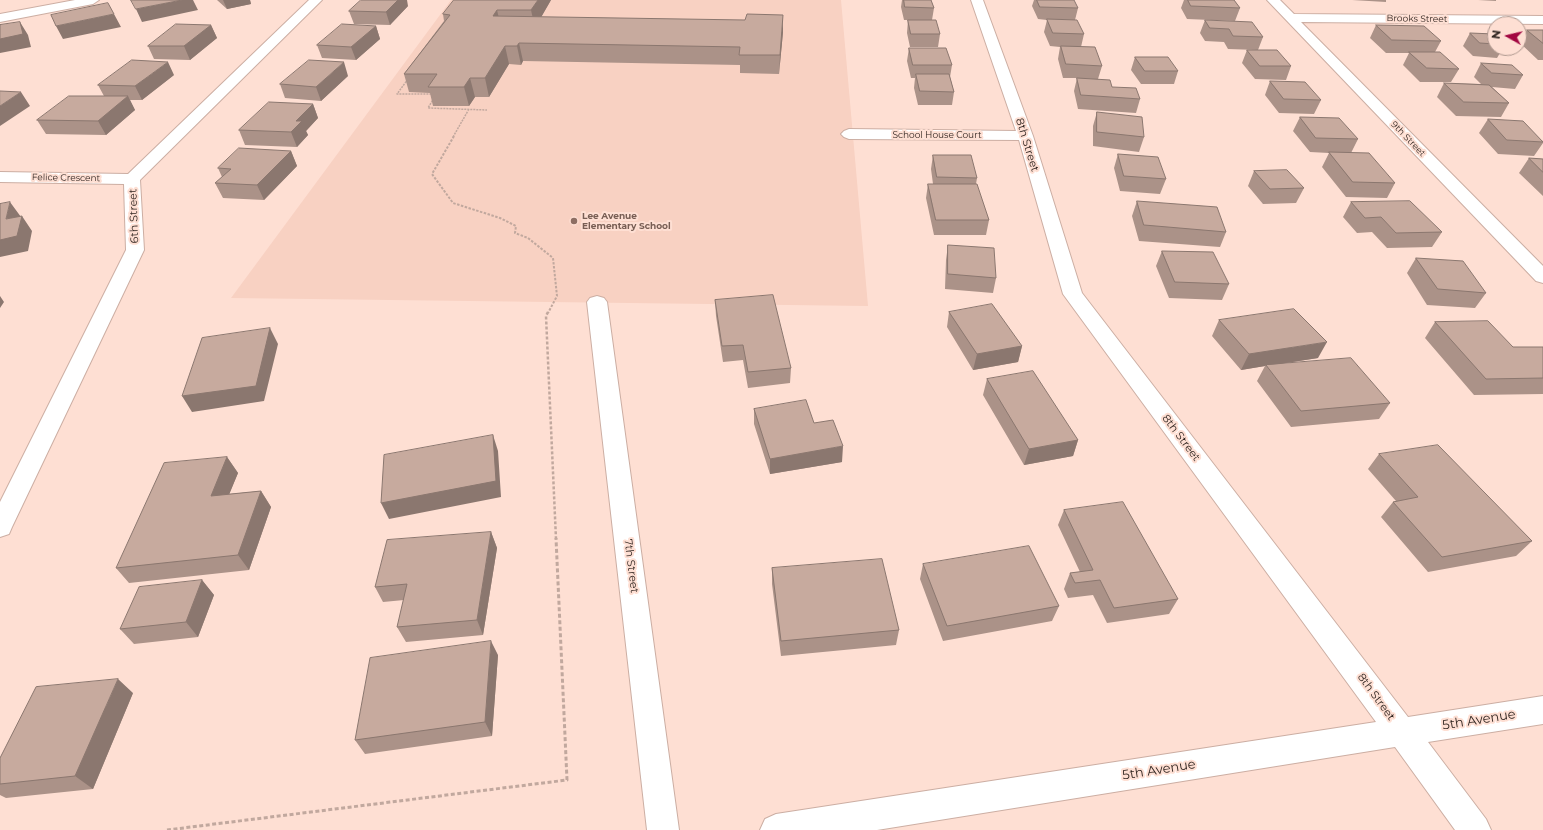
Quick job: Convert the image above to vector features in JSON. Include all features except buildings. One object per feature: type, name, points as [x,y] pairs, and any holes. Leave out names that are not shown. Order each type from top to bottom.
[{"type":"street","points":[[0,18],[93,0]]},
{"type":"street","name":"6th Street","points":[[0,527],[135,250],[132,179],[316,0]]},
{"type":"street","name":"8th Street","points":[[977,0],[1025,136],[1073,294],[1475,830]]},
{"type":"street","name":"9th Street","points":[[1273,0],[1543,278]]},
{"type":"street","name":"Brooks Street","points":[[1290,18],[1543,20]]},
{"type":"street","name":"School House Court","points":[[849,134],[1025,136]]},
{"type":"street","name":"Felice Crescent","points":[[0,177],[132,179]]},
{"type":"street","name":"7th Street","points":[[597,302],[663,830]]},
{"type":"street","name":"5th Avenue","points":[[776,830],[1543,710]]},
{"type":"path","points":[[410,75],[397,94],[436,94],[428,108],[487,110]]},
{"type":"path","points":[[167,830],[567,780],[546,316],[557,296],[553,258],[528,238],[515,233],[516,226],[500,218],[453,203],[432,174],[469,109]]},
{"type":"shaded area","name":"Lee Avenue Elementary School","points":[[451,0],[841,0],[868,306],[231,298]]},
{"type":"place","name":"Lee Avenue Elementary School","points":[[574,221]]}]
